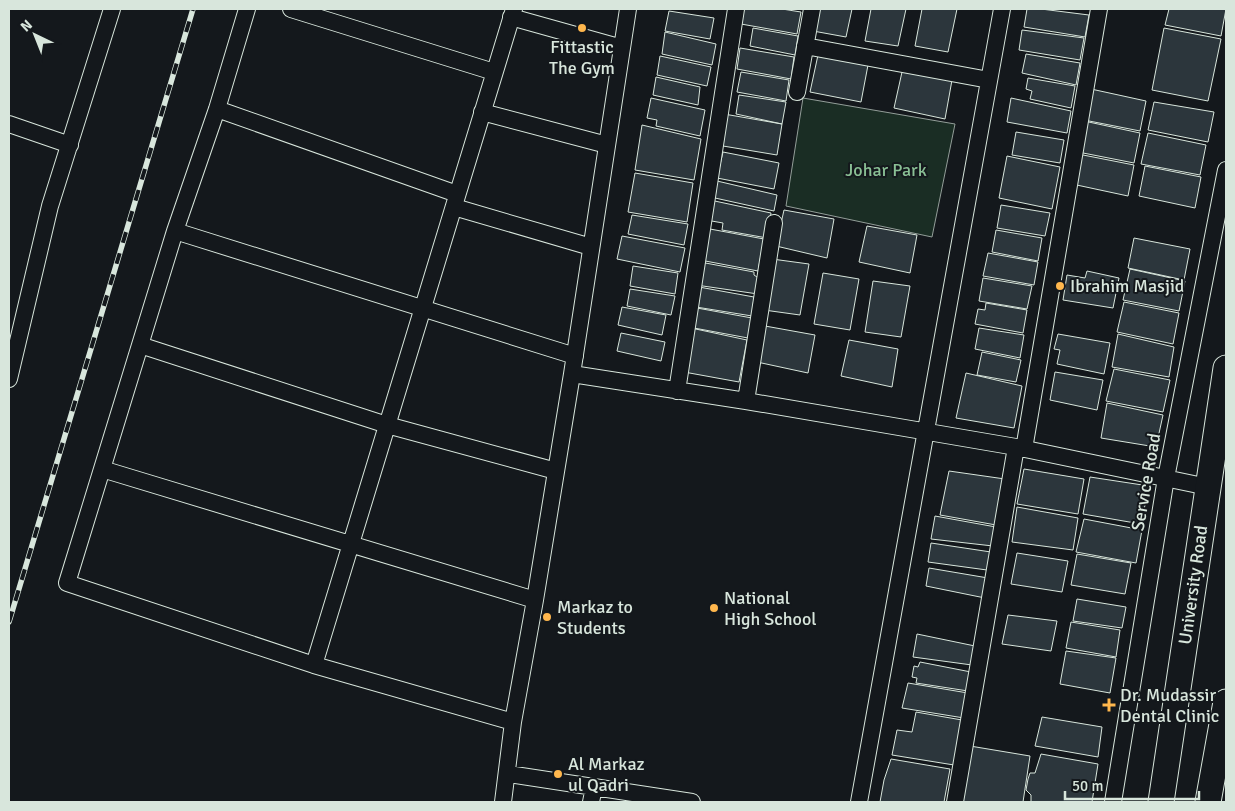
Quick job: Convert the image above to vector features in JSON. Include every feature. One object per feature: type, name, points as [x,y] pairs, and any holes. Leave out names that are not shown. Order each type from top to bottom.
[{"type":"main road","name":"University Road","points":[[1161,802],[1226,368]]},
{"type":"main road","points":[[1208,802],[1226,702]]},
{"type":"main road","points":[[1153,802],[1169,748]]},
{"type":"street","points":[[9,379],[50,206],[112,9]]},
{"type":"street","points":[[247,9],[217,108],[175,230],[67,583],[314,665],[513,722]]},
{"type":"street","points":[[290,9],[494,72]]},
{"type":"street","points":[[503,802],[513,722],[575,356],[628,9]]},
{"type":"street","points":[[677,391],[736,9]]},
{"type":"street","points":[[797,92],[812,9]]},
{"type":"street","points":[[859,802],[1002,9]]},
{"type":"street","points":[[955,802],[1099,9]]},
{"type":"street","points":[[314,665],[512,13],[622,48]]},
{"type":"street","points":[[805,46],[989,80]]},
{"type":"street","points":[[217,108],[456,200],[591,247]]},
{"type":"street","points":[[482,112],[607,145]]},
{"type":"street","points":[[9,124],[70,145]]},
{"type":"street","name":"Service Road","points":[[1113,802],[1166,478],[1226,170]]},
{"type":"street","points":[[746,401],[774,223]]},
{"type":"street","points":[[175,230],[575,356]]},
{"type":"street","points":[[140,345],[387,425],[556,470]]},
{"type":"street","points":[[572,374],[926,431],[1020,448],[1208,487]]},
{"type":"street","points":[[102,469],[535,600]]},
{"type":"street","points":[[508,774],[592,794],[692,802]]},
{"type":"green space","name":"Johar Park","points":[[803,98],[955,124],[932,237],[786,206]]},
{"type":"building","points":[[744,9],[782,9],[801,12],[797,34],[741,24]]},
{"type":"building","points":[[817,9],[852,9],[846,37],[813,31]]},
{"type":"building","points":[[871,9],[906,9],[898,46],[865,41]]},
{"type":"building","points":[[922,9],[957,9],[948,52],[915,46]]},
{"type":"building","points":[[1027,9],[1089,15],[1085,37],[1024,27]]},
{"type":"building","points":[[1169,9],[1226,9],[1221,36],[1165,25]]},
{"type":"building","points":[[669,11],[714,18],[710,39],[665,31]]},
{"type":"building","points":[[753,28],[798,36],[795,55],[750,46]]},
{"type":"building","points":[[1164,28],[1221,39],[1208,101],[1152,90]]},
{"type":"building","points":[[1022,30],[1084,38],[1080,60],[1019,50]]},
{"type":"building","points":[[665,32],[716,44],[712,65],[662,54]]},
{"type":"building","points":[[740,48],[794,57],[791,79],[737,69]]},
{"type":"building","points":[[1026,54],[1080,63],[1076,85],[1022,73]]},
{"type":"building","points":[[818,55],[868,65],[861,102],[810,92]]},
{"type":"building","points":[[660,56],[711,67],[707,86],[657,75]]},
{"type":"building","points":[[741,72],[789,80],[786,101],[737,92]]},
{"type":"building","points":[[902,72],[952,80],[945,119],[894,108]]},
{"type":"building","points":[[656,77],[700,87],[698,105],[653,95]]},
{"type":"building","points":[[1028,78],[1075,86],[1071,108],[1030,99],[1032,91],[1026,89]]},
{"type":"building","points":[[1091,89],[1146,101],[1140,131],[1084,120]]},
{"type":"building","points":[[739,95],[786,102],[782,124],[736,114]]},
{"type":"building","points":[[651,98],[705,110],[700,136],[656,126],[657,120],[647,118]]},
{"type":"building","points":[[1011,98],[1071,111],[1067,133],[1007,122]]},
{"type":"building","points":[[1154,102],[1214,112],[1208,142],[1148,130]]},
{"type":"building","points":[[724,114],[782,124],[777,155],[723,146]]},
{"type":"building","points":[[1084,121],[1140,133],[1134,163],[1078,152]]},
{"type":"building","points":[[642,125],[701,139],[694,180],[635,170]]},
{"type":"building","points":[[1016,132],[1064,140],[1060,163],[1012,155]]},
{"type":"building","points":[[1148,133],[1206,145],[1200,175],[1141,164]]},
{"type":"building","points":[[723,152],[779,163],[774,189],[717,178]]},
{"type":"building","points":[[1078,154],[1134,165],[1128,196],[1072,184]]},
{"type":"building","points":[[1007,156],[1060,167],[1052,209],[999,198]]},
{"type":"building","points":[[1145,166],[1201,177],[1195,208],[1139,196]]},
{"type":"building","points":[[635,173],[693,183],[687,222],[628,212]]},
{"type":"building","points":[[717,181],[777,195],[774,211],[715,198]]},
{"type":"building","points":[[710,200],[771,213],[767,238],[722,230],[723,223],[706,220]]},
{"type":"building","points":[[1001,205],[1050,213],[1045,236],[997,228]]},
{"type":"building","points":[[784,210],[834,219],[827,258],[776,246]]},
{"type":"building","points":[[632,215],[688,224],[684,245],[628,234]]},
{"type":"building","points":[[867,226],[917,235],[910,273],[859,262]]},
{"type":"building","points":[[710,229],[764,239],[758,271],[700,260],[704,236],[709,236]]},
{"type":"building","points":[[996,230],[1042,238],[1038,261],[992,252]]},
{"type":"building","points":[[622,236],[685,248],[680,272],[617,259]]},
{"type":"building","points":[[1134,238],[1190,249],[1184,280],[1128,268]]},
{"type":"building","points":[[988,253],[1038,262],[1034,285],[983,276]]},
{"type":"building","points":[[772,259],[809,264],[800,315],[764,310]]},
{"type":"building","points":[[700,262],[754,272],[754,275],[760,279],[758,294],[696,285]]},
{"type":"building","points":[[633,266],[678,273],[675,294],[630,286]]},
{"type":"building","points":[[1130,269],[1185,281],[1179,311],[1123,300]]},
{"type":"building","points":[[1087,271],[1119,278],[1113,308],[1063,300],[1067,275],[1085,278]]},
{"type":"building","points":[[823,273],[859,279],[850,330],[814,324]]},
{"type":"building","points":[[983,278],[1032,286],[1027,309],[979,301]]},
{"type":"building","points":[[873,281],[910,286],[901,337],[865,332]]},
{"type":"building","points":[[699,287],[754,297],[752,316],[696,307]]},
{"type":"building","points":[[630,289],[675,296],[671,315],[627,306]]},
{"type":"building","points":[[1124,302],[1179,313],[1173,344],[1117,332]]},
{"type":"building","points":[[986,303],[1027,310],[1023,333],[975,324],[978,309],[985,310]]},
{"type":"building","points":[[622,307],[666,315],[662,335],[618,325]]},
{"type":"building","points":[[697,308],[752,318],[748,338],[694,328]]},
{"type":"building","points":[[765,326],[815,335],[808,373],[757,362]]},
{"type":"building","points":[[691,328],[747,340],[739,382],[684,372]]},
{"type":"building","points":[[979,328],[1024,335],[1020,358],[975,349]]},
{"type":"building","points":[[621,333],[665,342],[661,361],[617,351]]},
{"type":"building","points":[[1058,334],[1110,343],[1104,374],[1057,364],[1060,350],[1054,349]]},
{"type":"building","points":[[1118,334],[1174,347],[1169,377],[1112,367]]},
{"type":"building","points":[[849,340],[898,349],[892,387],[841,376]]},
{"type":"building","points":[[982,352],[1021,360],[1016,382],[977,375]]},
{"type":"building","points":[[1114,369],[1170,380],[1163,412],[1106,401]]},
{"type":"building","points":[[1055,372],[1103,380],[1097,410],[1050,400]]},
{"type":"building","points":[[966,373],[1022,386],[1014,428],[956,418]]},
{"type":"building","points":[[1107,403],[1163,415],[1156,447],[1101,438]]},
{"type":"building","points":[[1024,469],[1084,479],[1078,514],[1017,504]]},
{"type":"building","points":[[949,471],[1005,479],[996,525],[940,515]]},
{"type":"building","points":[[1090,477],[1149,486],[1141,524],[1083,514]]},
{"type":"building","points":[[1017,507],[1078,518],[1073,550],[1012,542]]},
{"type":"building","points":[[935,516],[996,527],[993,546],[931,539]]},
{"type":"building","points":[[1084,519],[1142,530],[1136,563],[1076,552]]},
{"type":"building","points":[[931,543],[991,552],[987,570],[928,562]]},
{"type":"building","points":[[1017,553],[1068,561],[1062,592],[1011,584]]},
{"type":"building","points":[[1077,554],[1131,563],[1125,594],[1071,585]]},
{"type":"building","points":[[929,568],[988,578],[985,598],[926,586]]},
{"type":"building","points":[[1077,599],[1126,607],[1122,628],[1073,621]]},
{"type":"building","points":[[1008,615],[1057,621],[1051,651],[1002,644]]},
{"type":"building","points":[[1071,622],[1120,630],[1116,657],[1066,648]]},
{"type":"building","points":[[917,634],[975,646],[972,665],[913,657]]},
{"type":"building","points":[[1066,651],[1116,658],[1110,693],[1060,684]]},
{"type":"building","points":[[920,662],[971,672],[968,691],[916,683],[917,678],[912,677],[914,666],[918,667]]},
{"type":"building","points":[[908,683],[968,693],[964,718],[902,708]]},
{"type":"building","points":[[916,712],[962,720],[954,765],[892,755],[897,730],[912,732]]},
{"type":"building","points":[[1042,717],[1102,727],[1098,757],[1035,746]]},
{"type":"building","points":[[970,746],[1030,756],[1023,802],[961,802]]},
{"type":"building","points":[[1041,754],[1098,764],[1092,802],[1031,802],[1031,795],[1026,790],[1028,779],[1030,773],[1035,773]]},
{"type":"building","points":[[891,759],[950,769],[944,802],[880,802],[884,780]]},
{"type":"railway","points":[[9,622],[193,9]]},
{"type":"place","name":"Fittastic The Gym","points":[[582,28]]},
{"type":"place","name":"Ibrahim Masjid","points":[[1060,286]]},
{"type":"place","name":"National High School","points":[[714,608]]},
{"type":"place","name":"Markaz to Students","points":[[547,617]]},
{"type":"place","name":"Dr. Mudassir Dental Clinic","points":[[1109,705]]},
{"type":"place","name":"Al Markaz ul Qadri","points":[[558,774]]}]
